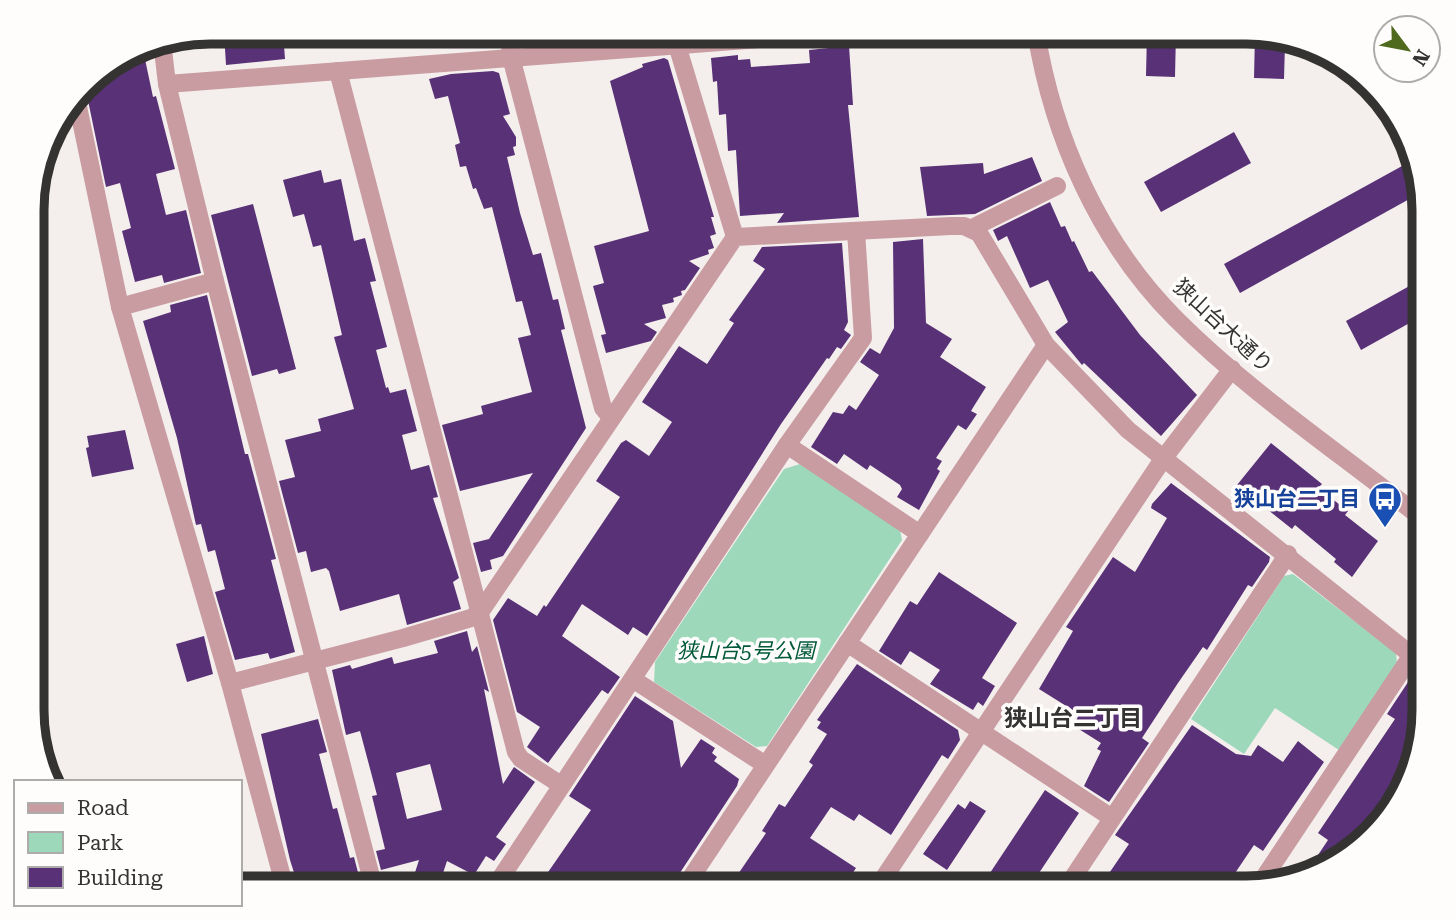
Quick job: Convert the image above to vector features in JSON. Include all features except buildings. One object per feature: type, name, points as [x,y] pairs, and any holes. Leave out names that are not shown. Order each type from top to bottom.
[{"type":"street","points":[[510,44],[511,57],[603,408],[611,418]]},
{"type":"street","points":[[167,84],[702,44]]},
{"type":"street","name":"狭山台大通り","points":[[1038,44],[1043,77],[1062,137],[1102,222],[1131,266],[1175,318],[1232,369],[1412,511]]},
{"type":"street","points":[[677,46],[735,237]]},
{"type":"street","points":[[163,51],[167,84],[215,281],[371,876]]},
{"type":"street","points":[[338,71],[516,752],[521,759],[561,785]]},
{"type":"street","points":[[78,108],[120,307],[230,683],[282,876]]},
{"type":"street","points":[[972,228],[1057,186]]},
{"type":"street","points":[[735,237],[951,226],[972,228],[979,233],[1046,345],[1128,430],[1412,655]]},
{"type":"street","points":[[502,876],[787,445],[863,338],[856,231]]},
{"type":"street","points":[[230,683],[471,618],[481,611],[735,237]]},
{"type":"street","points":[[120,307],[215,281]]},
{"type":"street","points":[[692,876],[1046,345]]},
{"type":"street","points":[[885,876],[1163,459],[1232,369]]},
{"type":"street","points":[[787,445],[920,534]]},
{"type":"street","points":[[1074,876],[1287,554]]},
{"type":"street","points":[[847,643],[1112,818]]},
{"type":"street","points":[[1266,875],[1412,668]]},
{"type":"street","points":[[634,680],[764,764]]},
{"type":"green space","name":"狭山台5号公園","points":[[800,464],[900,530],[902,540],[767,746],[756,747],[654,682],[655,662],[784,469]]},
{"type":"green space","points":[[1293,574],[1396,653],[1397,663],[1339,750],[1275,708],[1244,754],[1191,719],[1284,576]]},
{"type":"place","name":"狭山台二丁目","points":[[1385,529]]},
{"type":"district","name":"狭山台二丁目","points":[[1073,718]]}]
